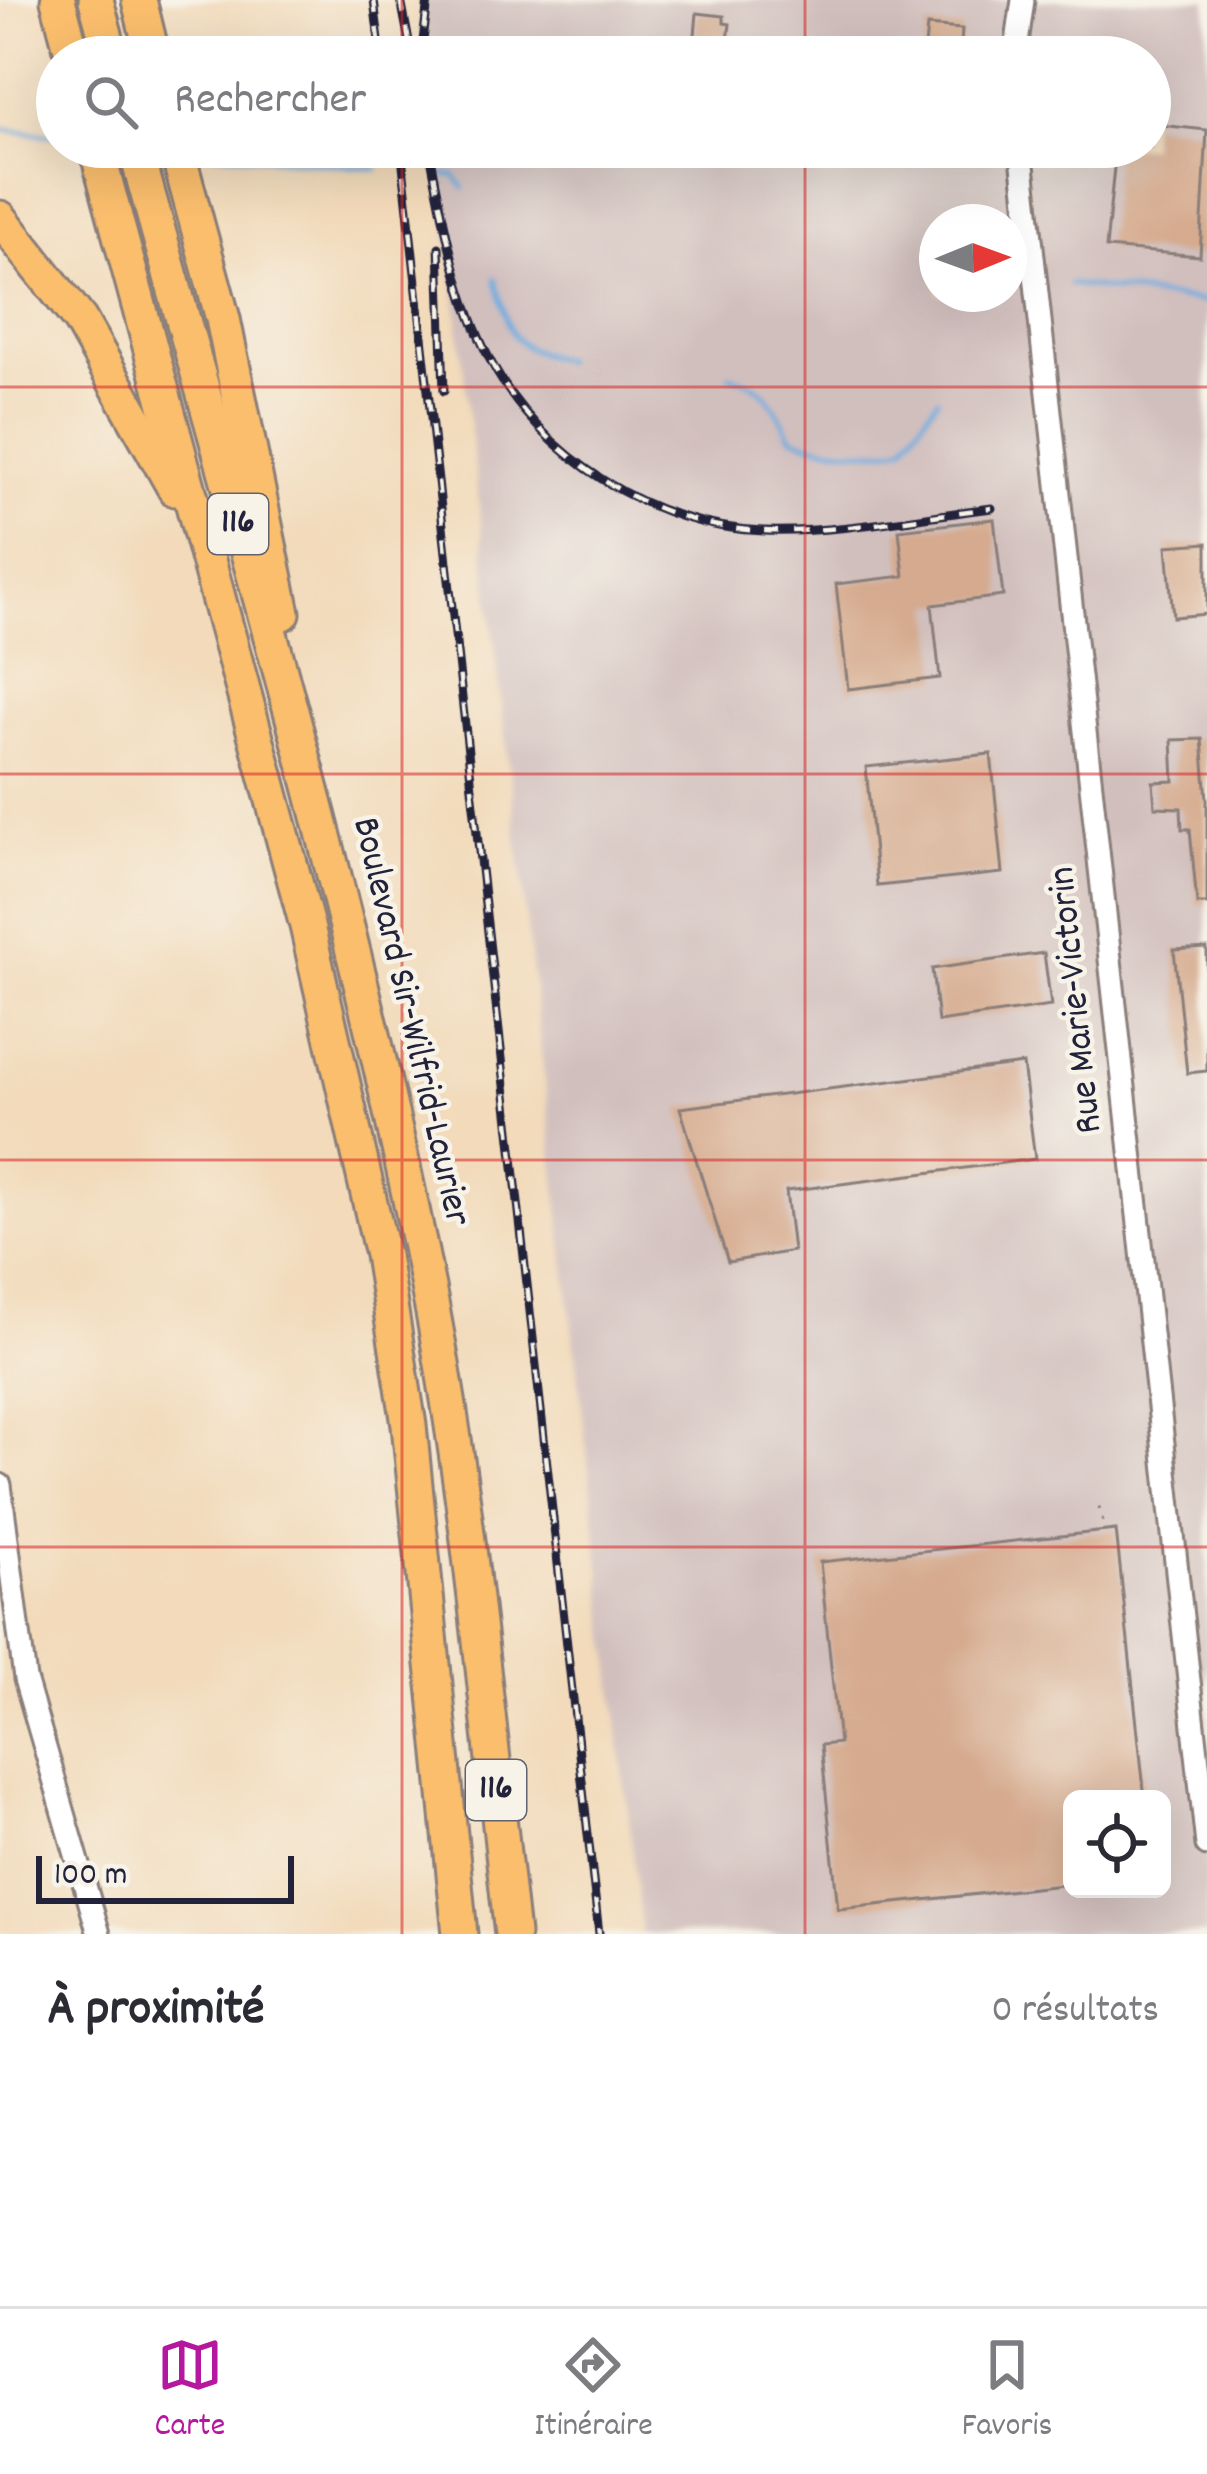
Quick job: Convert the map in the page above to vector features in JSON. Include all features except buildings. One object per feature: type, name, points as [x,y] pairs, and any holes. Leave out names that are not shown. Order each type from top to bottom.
[{"type":"highway","points":[[58,0],[67,36]]},
{"type":"highway","points":[[96,0],[105,36]]},
{"type":"highway","points":[[139,0],[147,36]]},
{"type":"highway","name":"Boulevard Sir-Wilfrid-Laurier","points":[[102,168],[307,926],[392,1304],[409,1425],[460,1934]]},
{"type":"highway","name":"Boulevard Sir-Wilfrid-Laurier","points":[[141,168],[340,901],[402,1158],[447,1396],[512,1934]]},
{"type":"highway","points":[[182,168],[226,333],[340,901]]},
{"type":"highway","points":[[0,218],[97,346],[200,532]]},
{"type":"street","points":[[1018,36],[1023,0]]},
{"type":"street","name":"Rue Marie-Victorin","points":[[1023,168],[1207,1846]]},
{"type":"street","points":[[0,1484],[25,1679],[99,1934]]},
{"type":"path","points":[[1100,1507],[1105,1531]]},
{"type":"shaded area","points":[[422,0],[1207,0],[1207,1934],[642,1934],[440,168],[1171,168],[1171,36],[426,36]]},
{"type":"waterway","points":[[0,129],[36,133]]},
{"type":"waterway","points":[[367,168],[377,169]]},
{"type":"waterway","points":[[442,174],[455,176],[464,188]]},
{"type":"waterway","points":[[495,279],[513,335],[530,349],[564,361]]},
{"type":"waterway","points":[[1069,284],[1207,302]]},
{"type":"waterway","points":[[729,376],[760,389],[790,435],[846,449],[904,446],[938,398]]},
{"type":"railway","points":[[374,0],[378,36]]},
{"type":"railway","points":[[401,0],[408,36]]},
{"type":"railway","points":[[424,36],[428,0]]},
{"type":"railway","points":[[403,168],[599,1934]]},
{"type":"railway","points":[[433,168],[459,281],[489,358],[538,426],[604,481],[682,517],[764,531],[849,527],[992,508]]},
{"type":"railway","points":[[439,247],[444,391]]}]
